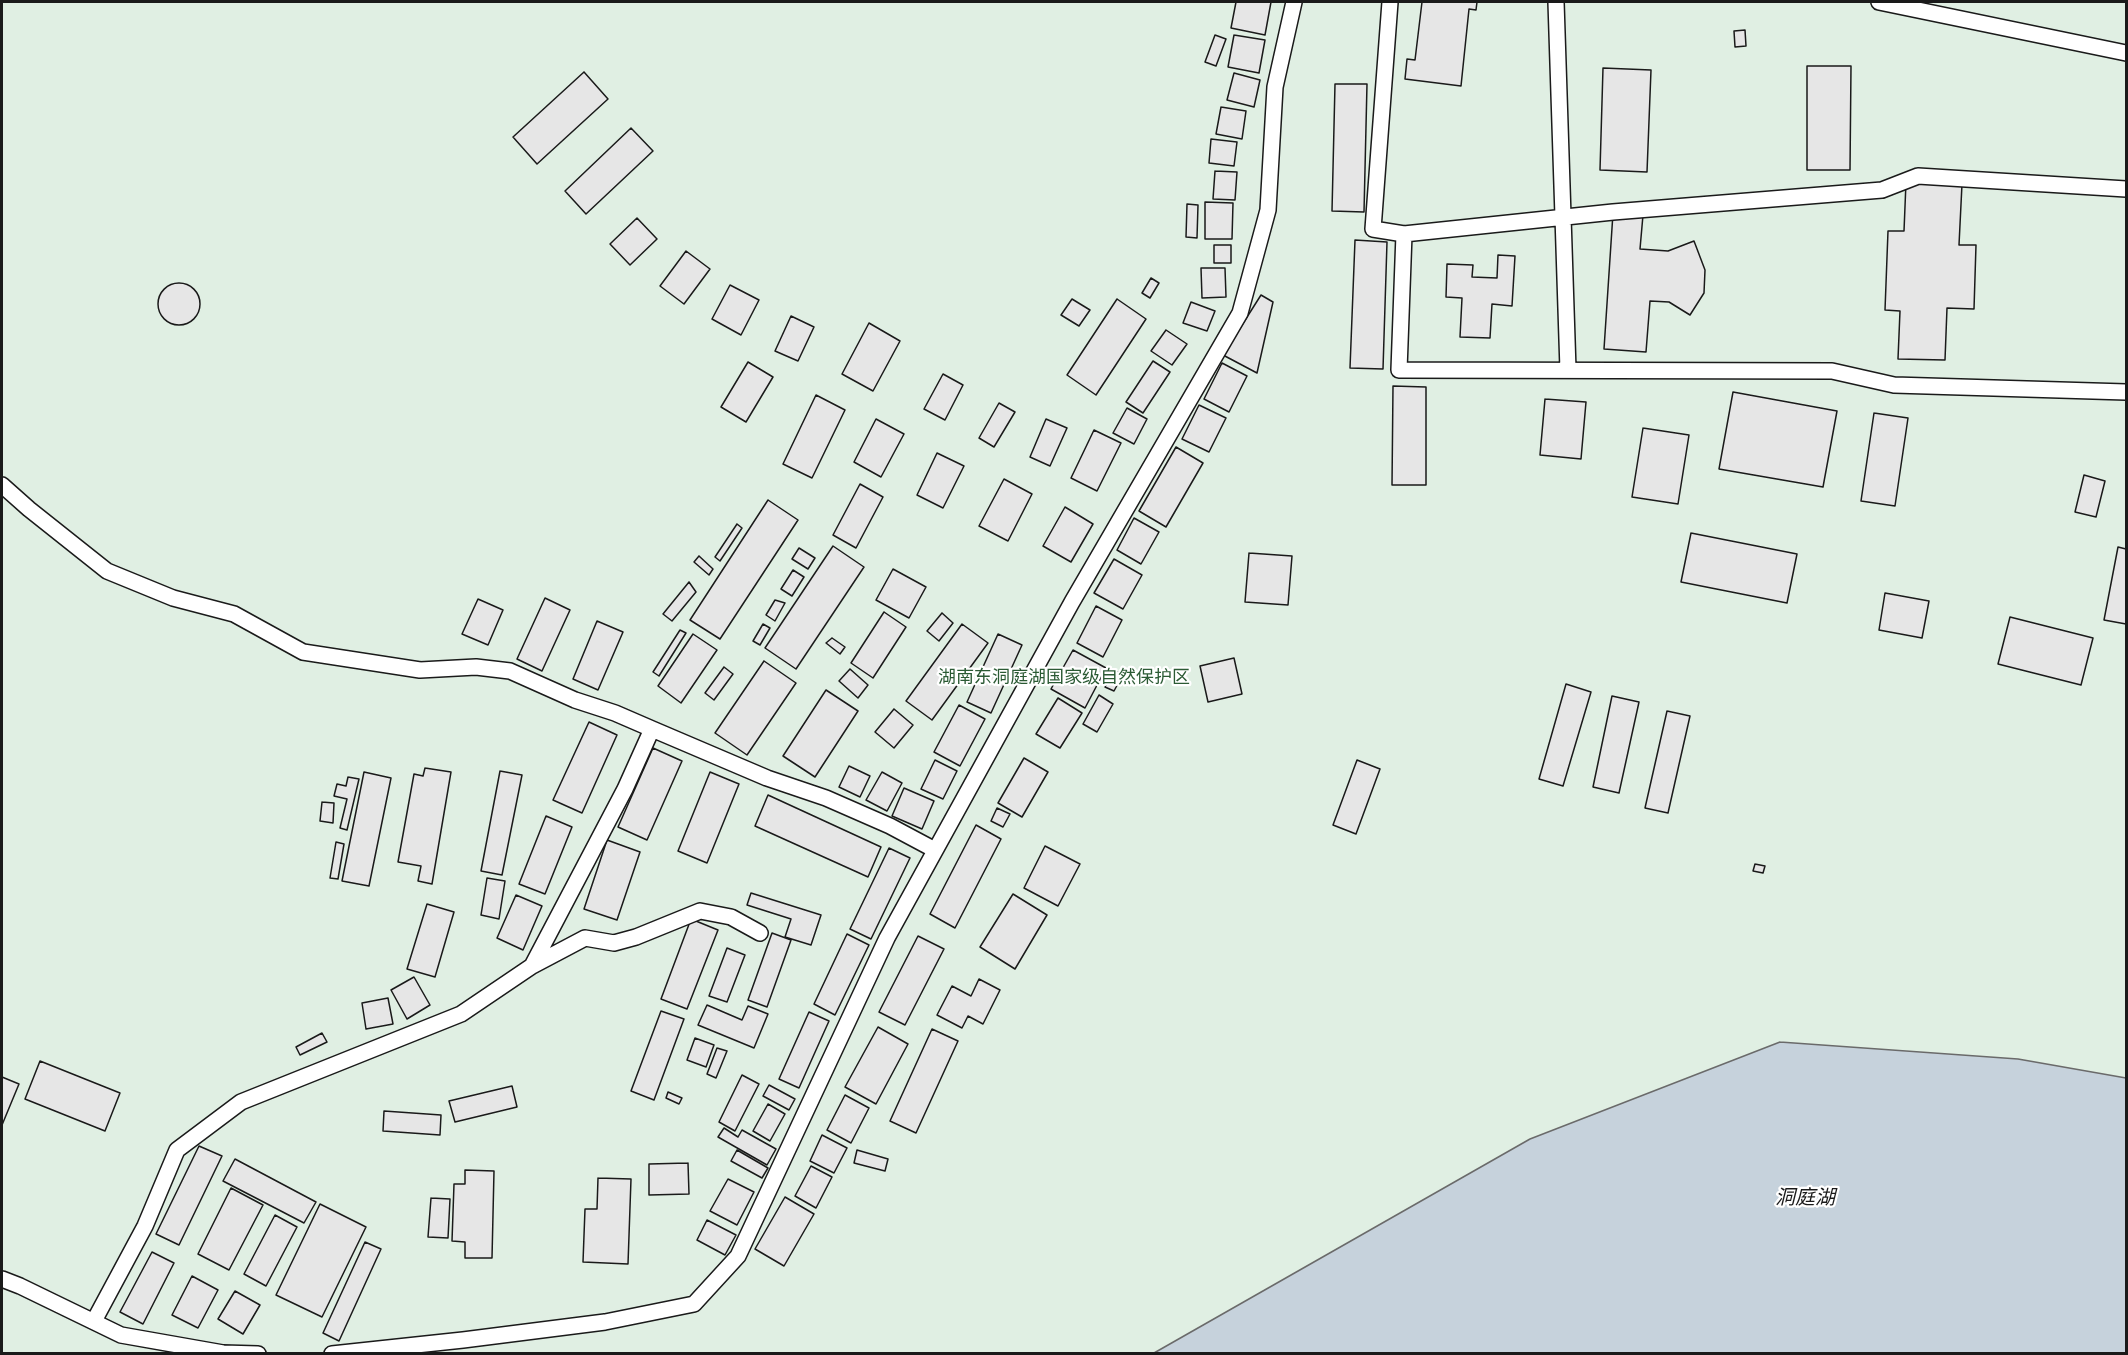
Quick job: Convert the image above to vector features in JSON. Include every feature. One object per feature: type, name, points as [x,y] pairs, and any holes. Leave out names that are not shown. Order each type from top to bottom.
[{"type":"street","points":[[332,1353],[463,1340],[605,1322],[694,1304],[738,1257],[887,938],[1072,602],[1240,313],[1268,210],[1275,87],[1294,2]]},
{"type":"street","points":[[1390,2],[1373,229],[1404,234],[1563,217],[1882,190],[1918,176],[2127,189]]},
{"type":"street","points":[[1557,2],[1568,370]]},
{"type":"street","points":[[1879,2],[2127,53]]},
{"type":"street","points":[[1404,234],[1399,370],[1832,371],[1894,385],[2127,392]]},
{"type":"street","points":[[2,485],[107,571],[173,598],[234,614],[303,651],[420,670],[476,667],[510,671],[574,700],[615,713],[767,778],[826,798],[890,826],[935,850]]},
{"type":"street","points":[[532,966],[620,799],[652,729]]},
{"type":"street","points":[[94,1322],[145,1226],[177,1150],[241,1102],[461,1014],[532,966],[585,938],[614,943],[636,937],[700,911],[731,918],[760,933]]},
{"type":"street","points":[[2,1280],[20,1286],[121,1335],[223,1353],[258,1353]]},
{"type":"green space","name":"湖南东洞庭湖国家级自然保护区","points":[[2,2],[2126,2],[2126,1353],[2,1354]]},
{"type":"water","name":"洞庭湖","points":[[1780,1042],[2018,1059],[2126,1078],[2126,1353],[1154,1353],[1530,1139]]},
{"type":"building","points":[[1236,2],[1271,2],[1265,35],[1231,28]]},
{"type":"building","points":[[1422,2],[1477,2],[1476,10],[1469,9],[1461,86],[1405,79],[1407,59],[1415,60]]},
{"type":"building","points":[[1745,30],[1746,46],[1735,47],[1734,31]]},
{"type":"building","points":[[1215,35],[1226,39],[1216,66],[1205,62]]},
{"type":"building","points":[[1234,35],[1265,40],[1259,73],[1228,67]]},
{"type":"building","points":[[1807,66],[1851,66],[1850,170],[1807,170]]},
{"type":"building","points":[[1603,68],[1651,70],[1647,172],[1600,170]]},
{"type":"building","points":[[584,72],[608,99],[537,164],[513,137]]},
{"type":"building","points":[[1234,73],[1260,80],[1254,107],[1227,100]]},
{"type":"building","points":[[1335,84],[1367,84],[1364,212],[1332,211]]},
{"type":"building","points":[[1221,107],[1246,111],[1242,139],[1216,134]]},
{"type":"building","points":[[631,128],[653,151],[586,214],[565,191]]},
{"type":"building","points":[[1211,139],[1237,142],[1234,166],[1209,163]]},
{"type":"building","points":[[1215,171],[1237,172],[1235,200],[1213,199]]},
{"type":"building","points":[[1906,182],[1962,184],[1959,245],[1976,245],[1974,309],[1947,308],[1945,360],[1898,359],[1900,311],[1885,310],[1888,231],[1904,231]]},
{"type":"building","points":[[1205,202],[1233,203],[1232,239],[1205,239]]},
{"type":"building","points":[[1187,204],[1198,205],[1197,238],[1186,237]]},
{"type":"building","points":[[1613,213],[1643,215],[1640,249],[1668,251],[1694,241],[1705,270],[1704,293],[1690,315],[1669,302],[1650,301],[1646,352],[1604,349]]},
{"type":"building","points":[[637,218],[657,239],[630,265],[610,244]]},
{"type":"building","points":[[1355,240],[1387,242],[1383,369],[1350,368]]},
{"type":"building","points":[[1214,245],[1231,245],[1231,263],[1214,263]]},
{"type":"building","points":[[686,251],[710,269],[684,304],[660,286]]},
{"type":"building","points":[[1498,255],[1515,256],[1512,306],[1492,304],[1490,338],[1460,337],[1462,298],[1446,297],[1447,264],[1473,265],[1472,277],[1497,278]]},
{"type":"building","points":[[1201,268],[1225,268],[1226,297],[1202,298]]},
{"type":"building","points":[[1151,278],[1159,283],[1150,298],[1142,293]]},
{"type":"building","points":[[179,283],[194,289],[200,304],[194,319],[179,325],[164,319],[158,304],[164,289]]},
{"type":"building","points":[[730,285],[759,300],[741,335],[712,319]]},
{"type":"building","points":[[1261,295],[1273,302],[1257,373],[1223,355]]},
{"type":"building","points":[[1072,299],[1090,310],[1079,326],[1061,315]]},
{"type":"building","points":[[1117,299],[1146,319],[1096,395],[1067,375]]},
{"type":"building","points":[[1191,302],[1215,311],[1207,331],[1183,323]]},
{"type":"building","points":[[791,316],[814,327],[798,361],[775,351]]},
{"type":"building","points":[[869,323],[900,341],[873,391],[842,374]]},
{"type":"building","points":[[1166,330],[1187,344],[1172,365],[1151,351]]},
{"type":"building","points":[[1153,361],[1170,372],[1143,413],[1126,402]]},
{"type":"building","points":[[748,362],[773,377],[746,422],[721,407]]},
{"type":"building","points":[[1222,363],[1247,376],[1229,412],[1204,399]]},
{"type":"building","points":[[943,374],[963,385],[945,420],[924,409]]},
{"type":"building","points":[[1393,386],[1426,387],[1426,485],[1392,485]]},
{"type":"building","points":[[1733,392],[1837,411],[1823,487],[1719,469]]},
{"type":"building","points":[[816,395],[845,410],[812,478],[783,464]]},
{"type":"building","points":[[1545,399],[1586,402],[1581,459],[1540,455]]},
{"type":"building","points":[[999,403],[1015,412],[994,447],[979,438]]},
{"type":"building","points":[[1199,405],[1226,418],[1209,452],[1182,439]]},
{"type":"building","points":[[1127,408],[1147,419],[1134,444],[1113,433]]},
{"type":"building","points":[[1874,413],[1908,418],[1895,506],[1861,501]]},
{"type":"building","points":[[876,419],[904,434],[881,477],[854,462]]},
{"type":"building","points":[[1046,419],[1067,428],[1050,466],[1030,457]]},
{"type":"building","points":[[1643,428],[1689,435],[1678,504],[1632,497]]},
{"type":"building","points":[[1094,430],[1121,443],[1097,491],[1071,478]]},
{"type":"building","points":[[1176,447],[1203,463],[1166,527],[1139,511]]},
{"type":"building","points":[[937,453],[964,466],[943,508],[917,495]]},
{"type":"building","points":[[2084,475],[2105,481],[2096,517],[2075,512]]},
{"type":"building","points":[[1004,479],[1032,494],[1008,541],[979,526]]},
{"type":"building","points":[[860,484],[883,497],[856,548],[833,535]]},
{"type":"building","points":[[768,500],[798,520],[720,639],[690,620]]},
{"type":"building","points":[[1065,507],[1093,524],[1071,562],[1043,546]]},
{"type":"building","points":[[1134,518],[1159,532],[1141,564],[1117,550]]},
{"type":"building","points":[[737,524],[742,528],[720,561],[715,557]]},
{"type":"building","points":[[1691,533],[1797,554],[1787,603],[1681,582]]},
{"type":"building","points":[[833,546],[864,567],[796,669],[765,648]]},
{"type":"building","points":[[2118,547],[2126,549],[2126,624],[2104,620]]},
{"type":"building","points":[[799,548],[815,558],[808,569],[792,559]]},
{"type":"building","points":[[1249,553],[1292,556],[1288,605],[1245,602]]},
{"type":"building","points":[[699,556],[713,569],[709,575],[694,562]]},
{"type":"building","points":[[1114,559],[1142,575],[1123,609],[1094,593]]},
{"type":"building","points":[[893,569],[926,587],[909,618],[876,600]]},
{"type":"building","points":[[793,570],[804,577],[792,596],[781,589]]},
{"type":"building","points":[[689,582],[696,592],[672,621],[663,614]]},
{"type":"building","points":[[1885,593],[1929,601],[1922,638],[1879,630]]},
{"type":"building","points":[[545,598],[570,610],[542,671],[517,659]]},
{"type":"building","points":[[478,599],[503,610],[488,645],[462,634]]},
{"type":"building","points":[[775,600],[785,603],[775,621],[766,615]]},
{"type":"building","points":[[1096,606],[1122,620],[1103,657],[1077,643]]},
{"type":"building","points":[[884,612],[906,627],[873,678],[851,663]]},
{"type":"building","points":[[942,613],[953,623],[939,641],[927,631]]},
{"type":"building","points":[[2010,617],[2093,638],[2081,685],[1998,664]]},
{"type":"building","points":[[597,621],[623,632],[598,690],[573,679]]},
{"type":"building","points":[[763,624],[770,628],[760,645],[753,641]]},
{"type":"building","points":[[962,624],[988,643],[932,720],[906,701]]},
{"type":"building","points":[[680,630],[686,633],[659,676],[653,672]]},
{"type":"building","points":[[693,634],[717,650],[681,703],[658,686]]},
{"type":"building","points":[[998,634],[1022,645],[991,713],[967,702]]},
{"type":"building","points":[[832,638],[845,647],[840,654],[826,643]]},
{"type":"building","points":[[1073,650],[1106,668],[1085,708],[1051,689]]},
{"type":"building","points":[[1234,658],[1242,694],[1208,702],[1200,666]]},
{"type":"building","points":[[764,661],[796,683],[747,755],[715,733]]},
{"type":"building","points":[[724,667],[733,674],[714,700],[705,693]]},
{"type":"building","points":[[850,669],[868,685],[858,698],[839,681]]},
{"type":"building","points":[[1113,670],[1123,674],[1114,691],[1105,687]]},
{"type":"building","points":[[1566,684],[1591,692],[1563,786],[1539,779]]},
{"type":"building","points":[[826,690],[858,711],[815,777],[783,756]]},
{"type":"building","points":[[1099,695],[1113,704],[1097,732],[1083,724]]},
{"type":"building","points":[[1612,696],[1639,702],[1619,793],[1593,787]]},
{"type":"building","points":[[1058,698],[1082,713],[1060,748],[1036,734]]},
{"type":"building","points":[[959,705],[985,719],[960,766],[934,752]]},
{"type":"building","points":[[894,709],[913,725],[894,748],[875,732]]},
{"type":"building","points":[[1667,711],[1690,716],[1668,813],[1645,808]]},
{"type":"building","points":[[589,722],[617,735],[582,813],[553,800]]},
{"type":"building","points":[[653,748],[682,761],[647,840],[618,827]]},
{"type":"building","points":[[1024,758],[1048,772],[1022,817],[998,803]]},
{"type":"building","points":[[935,760],[957,771],[943,799],[921,789]]},
{"type":"building","points":[[1357,760],[1380,769],[1356,834],[1333,825]]},
{"type":"building","points":[[849,766],[870,776],[860,797],[839,787]]},
{"type":"building","points":[[425,768],[451,772],[432,884],[418,881],[421,866],[398,862],[414,774],[423,776]]},
{"type":"building","points":[[500,771],[522,775],[502,875],[481,871]]},
{"type":"building","points":[[364,772],[391,778],[369,886],[342,881]]},
{"type":"building","points":[[710,772],[739,784],[707,863],[678,851]]},
{"type":"building","points":[[882,772],[902,783],[887,811],[866,800]]},
{"type":"building","points":[[348,777],[359,779],[347,830],[340,828],[347,799],[334,796],[337,784],[346,786]]},
{"type":"building","points":[[904,788],[934,801],[922,829],[892,816]]},
{"type":"building","points":[[768,795],[881,847],[868,877],[755,826]]},
{"type":"building","points":[[322,802],[334,803],[333,823],[320,821]]},
{"type":"building","points":[[997,808],[1010,814],[1003,827],[991,821]]},
{"type":"building","points":[[546,816],[572,827],[545,894],[519,884]]},
{"type":"building","points":[[976,825],[1001,839],[955,928],[930,914]]},
{"type":"building","points":[[607,840],[640,852],[617,920],[584,909]]},
{"type":"building","points":[[336,842],[344,844],[338,879],[330,878]]},
{"type":"building","points":[[1045,846],[1080,864],[1058,906],[1024,888]]},
{"type":"building","points":[[889,848],[910,858],[871,939],[850,929]]},
{"type":"building","points":[[1755,864],[1765,866],[1763,873],[1753,871]]},
{"type":"building","points":[[487,878],[505,881],[499,919],[481,915]]},
{"type":"building","points":[[751,893],[821,915],[811,945],[785,937],[791,919],[747,905]]},
{"type":"building","points":[[1013,894],[1047,915],[1015,969],[980,947]]},
{"type":"building","points":[[516,895],[542,906],[523,950],[497,938]]},
{"type":"building","points":[[427,904],[454,912],[435,977],[407,969]]},
{"type":"building","points":[[691,919],[718,930],[687,1009],[661,999]]},
{"type":"building","points":[[772,933],[791,940],[767,1007],[748,1000]]},
{"type":"building","points":[[847,934],[869,945],[835,1015],[814,1004]]},
{"type":"building","points":[[918,936],[944,949],[905,1025],[879,1012]]},
{"type":"building","points":[[727,948],[745,955],[727,1002],[709,996]]},
{"type":"building","points":[[414,977],[430,1005],[407,1019],[391,990]]},
{"type":"building","points":[[979,979],[1000,990],[983,1024],[968,1016],[962,1028],[937,1015],[952,986],[971,996]]},
{"type":"building","points":[[388,998],[393,1024],[366,1029],[362,1003]]},
{"type":"building","points":[[707,1005],[742,1020],[748,1006],[768,1014],[754,1048],[698,1025]]},
{"type":"building","points":[[661,1011],[684,1019],[654,1100],[631,1091]]},
{"type":"building","points":[[809,1012],[829,1021],[799,1088],[779,1079]]},
{"type":"building","points":[[878,1027],[908,1044],[876,1104],[845,1087]]},
{"type":"building","points":[[932,1029],[958,1041],[916,1133],[890,1121]]},
{"type":"building","points":[[322,1033],[327,1042],[300,1055],[296,1047]]},
{"type":"building","points":[[695,1038],[714,1045],[706,1067],[687,1060]]},
{"type":"building","points":[[717,1048],[727,1051],[716,1078],[707,1074]]},
{"type":"building","points":[[40,1061],[120,1093],[105,1131],[25,1099]]},
{"type":"building","points":[[742,1075],[759,1084],[735,1131],[719,1122]]},
{"type":"building","points":[[2,1077],[19,1084],[2,1125]]},
{"type":"building","points":[[769,1085],[795,1099],[789,1110],[763,1096]]},
{"type":"building","points":[[512,1086],[517,1107],[455,1122],[449,1101]]},
{"type":"building","points":[[668,1092],[682,1098],[679,1104],[666,1098]]},
{"type":"building","points":[[845,1095],[869,1108],[851,1143],[827,1130]]},
{"type":"building","points":[[768,1104],[785,1114],[770,1141],[753,1131]]},
{"type":"building","points":[[384,1111],[441,1115],[440,1135],[383,1131]]},
{"type":"building","points":[[724,1128],[738,1137],[742,1130],[776,1149],[767,1165],[718,1137]]},
{"type":"building","points":[[822,1135],[847,1148],[834,1173],[810,1161]]},
{"type":"building","points":[[199,1146],[222,1156],[179,1245],[156,1234]]},
{"type":"building","points":[[737,1150],[768,1168],[762,1178],[731,1161]]},
{"type":"building","points":[[857,1150],[888,1159],[885,1171],[854,1163]]},
{"type":"building","points":[[235,1159],[316,1202],[304,1223],[223,1181]]},
{"type":"building","points":[[688,1163],[689,1194],[649,1195],[649,1164]]},
{"type":"building","points":[[811,1166],[832,1177],[816,1208],[795,1196]]},
{"type":"building","points":[[465,1170],[494,1171],[492,1258],[465,1258],[465,1242],[452,1241],[454,1184],[465,1184]]},
{"type":"building","points":[[598,1178],[631,1179],[628,1264],[583,1262],[585,1209],[597,1209]]},
{"type":"building","points":[[728,1179],[754,1192],[737,1225],[710,1211]]},
{"type":"building","points":[[231,1188],[263,1205],[229,1270],[198,1254]]},
{"type":"building","points":[[785,1197],[814,1214],[784,1266],[755,1249]]},
{"type":"building","points":[[431,1198],[450,1199],[448,1238],[428,1237]]},
{"type":"building","points":[[320,1204],[366,1227],[322,1317],[276,1295]]},
{"type":"building","points":[[275,1215],[297,1227],[266,1286],[244,1274]]},
{"type":"building","points":[[707,1220],[736,1235],[725,1255],[697,1240]]},
{"type":"building","points":[[365,1242],[381,1249],[339,1341],[323,1333]]},
{"type":"building","points":[[152,1252],[174,1263],[143,1324],[120,1312]]},
{"type":"building","points":[[192,1276],[218,1290],[198,1328],[172,1315]]},
{"type":"building","points":[[235,1291],[260,1305],[243,1334],[218,1319]]}]
